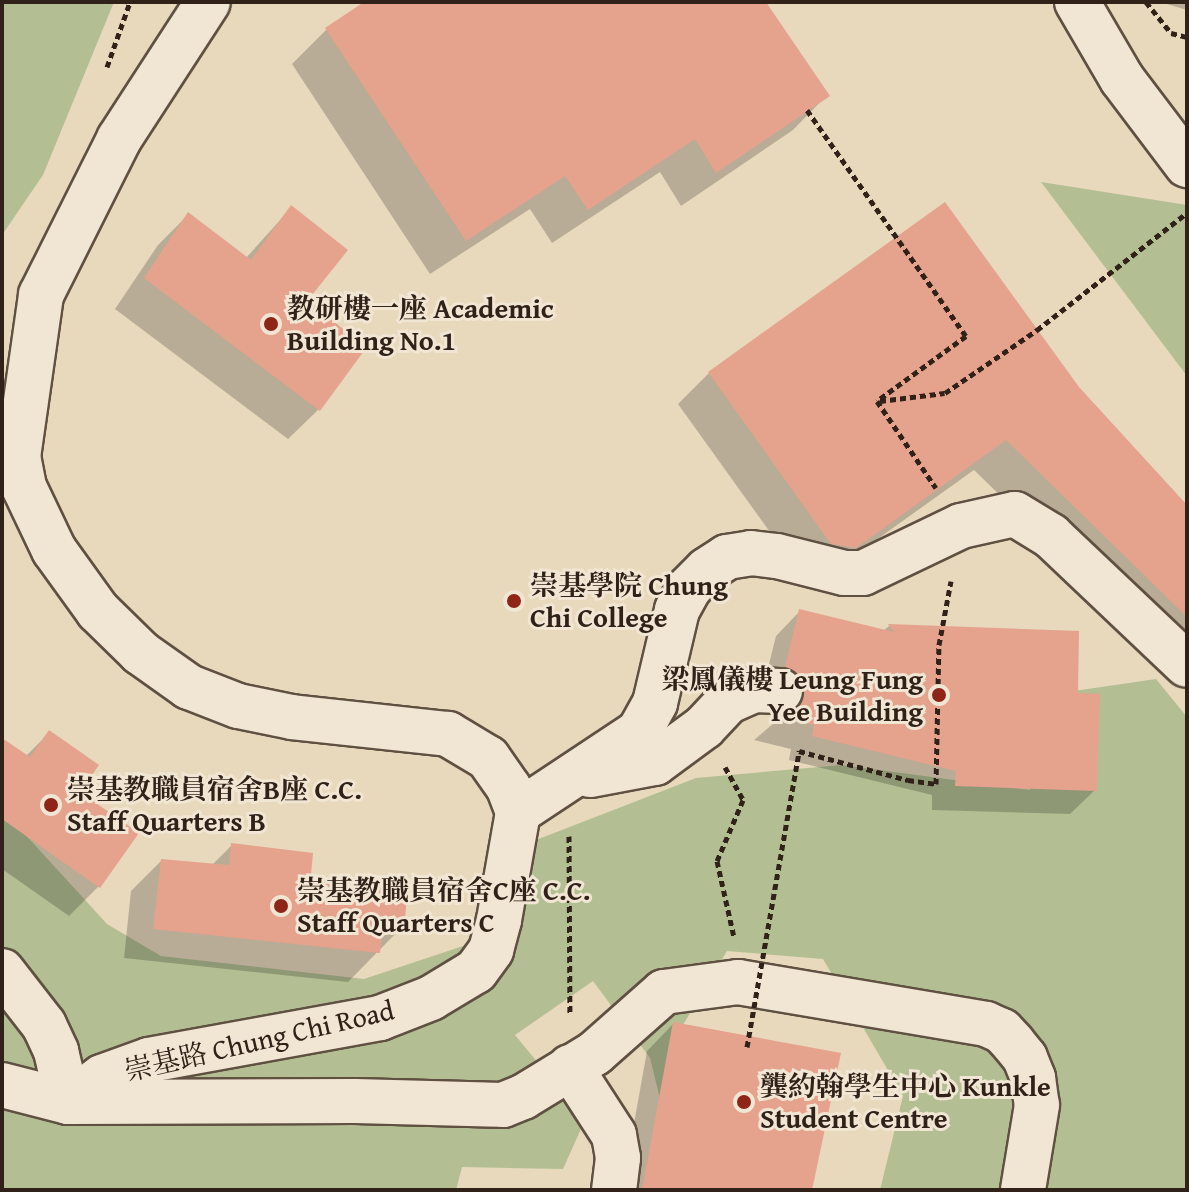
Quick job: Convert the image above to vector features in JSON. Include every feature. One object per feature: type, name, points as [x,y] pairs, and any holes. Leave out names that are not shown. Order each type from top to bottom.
[{"type":"street","points":[[208,2],[119,139],[41,295],[19,445],[24,487],[54,550],[98,611],[166,672],[189,687],[238,706],[292,717],[448,734],[463,740],[498,770],[518,812],[630,739],[646,722],[655,703],[677,610],[689,588],[707,570],[727,557],[751,553],[844,573],[863,573],[961,526],[1015,514],[1032,521],[1187,665]]},
{"type":"street","points":[[1077,2],[1122,79],[1187,165]]},
{"type":"street","points":[[568,779],[655,763],[704,727],[727,702],[754,690],[780,691]]},
{"type":"street","name":"崇基路 Chung Chi Road","points":[[68,1102],[102,1077],[149,1060],[380,1018],[431,998],[470,976],[491,950],[518,812]]},
{"type":"street","points":[[2,971],[44,1025],[56,1051],[68,1102]]},
{"type":"street","points":[[2,1085],[68,1102],[355,1101],[503,1105],[523,1097],[595,1053],[664,992],[744,982],[986,1024],[1002,1031],[1025,1058],[1037,1105],[1023,1190]]},
{"type":"street","points":[[570,1067],[614,1135],[618,1158],[614,1190]]},
{"type":"path","points":[[1146,2],[1171,33],[1187,37]]},
{"type":"path","points":[[807,110],[966,336],[877,401]]},
{"type":"path","points":[[877,401],[945,393],[1037,330],[1187,213]]},
{"type":"path","points":[[877,401],[961,526]]},
{"type":"path","points":[[747,1047],[799,751],[908,780],[936,784],[939,645]]},
{"type":"path","points":[[704,727],[743,800],[717,861],[744,982]]},
{"type":"path","points":[[568,779],[570,1067]]},
{"type":"green space","points":[[2,2],[114,2],[43,175],[2,235]]},
{"type":"green space","points":[[1041,182],[1187,205],[1187,376]]},
{"type":"green space","points":[[1156,679],[1187,717],[1187,1190],[880,1190],[903,1096],[823,959],[727,951],[680,1030],[661,1103],[650,1058],[593,981],[515,1035],[585,1120],[563,1169],[462,1167],[456,1190],[2,1190],[2,809],[107,924],[161,956],[364,979],[469,944],[536,840],[696,778],[842,765],[1030,790],[1074,691]]},
{"type":"building","points":[[364,2],[766,2],[830,96],[716,173],[695,139],[588,210],[565,176],[466,241],[325,28]]},
{"type":"building","points":[[945,202],[1079,387],[1187,505],[1187,617],[1006,440],[856,548],[831,544],[708,372]]},
{"type":"building","name":"教研樓一座 Academic Building No.1","points":[[291,205],[348,250],[308,300],[366,348],[320,411],[144,278],[188,212],[251,260]]},
{"type":"building","name":"梁鳳儀樓 Leung Fung Yee Building","points":[[799,609],[894,632],[888,624],[1079,631],[1078,693],[1100,694],[1097,791],[955,786],[956,771],[812,736],[814,725],[776,716],[792,713],[801,704],[805,693],[802,679],[785,667]]},
{"type":"building","name":"崇基教職員宿舍B座 C.C. Staff Quarters B","points":[[49,730],[99,765],[80,792],[139,833],[100,888],[2,819],[2,738],[30,757]]},
{"type":"building","name":"崇基教職員宿舍C座 C.C. Staff Quarters C","points":[[231,843],[313,853],[311,875],[408,886],[404,928],[383,925],[380,953],[153,929],[161,859],[229,865]]},
{"type":"building","name":"龔約翰學生中心 Kunkle Student Centre","points":[[673,1022],[841,1053],[812,1190],[642,1190]]},
{"type":"place","name":"教研樓一座 Academic Building No.1","points":[[271,324]]},
{"type":"place","name":"崇基學院 Chung Chi College","points":[[514,601]]},
{"type":"place","name":"梁鳳儀樓 Leung Fung Yee Building","points":[[939,695]]},
{"type":"place","name":"崇基教職員宿舍B座 C.C. Staff Quarters B","points":[[51,805]]},
{"type":"place","name":"崇基教職員宿舍C座 C.C. Staff Quarters C","points":[[281,906]]},
{"type":"place","name":"龔約翰學生中心 Kunkle Student Centre","points":[[744,1102]]}]
